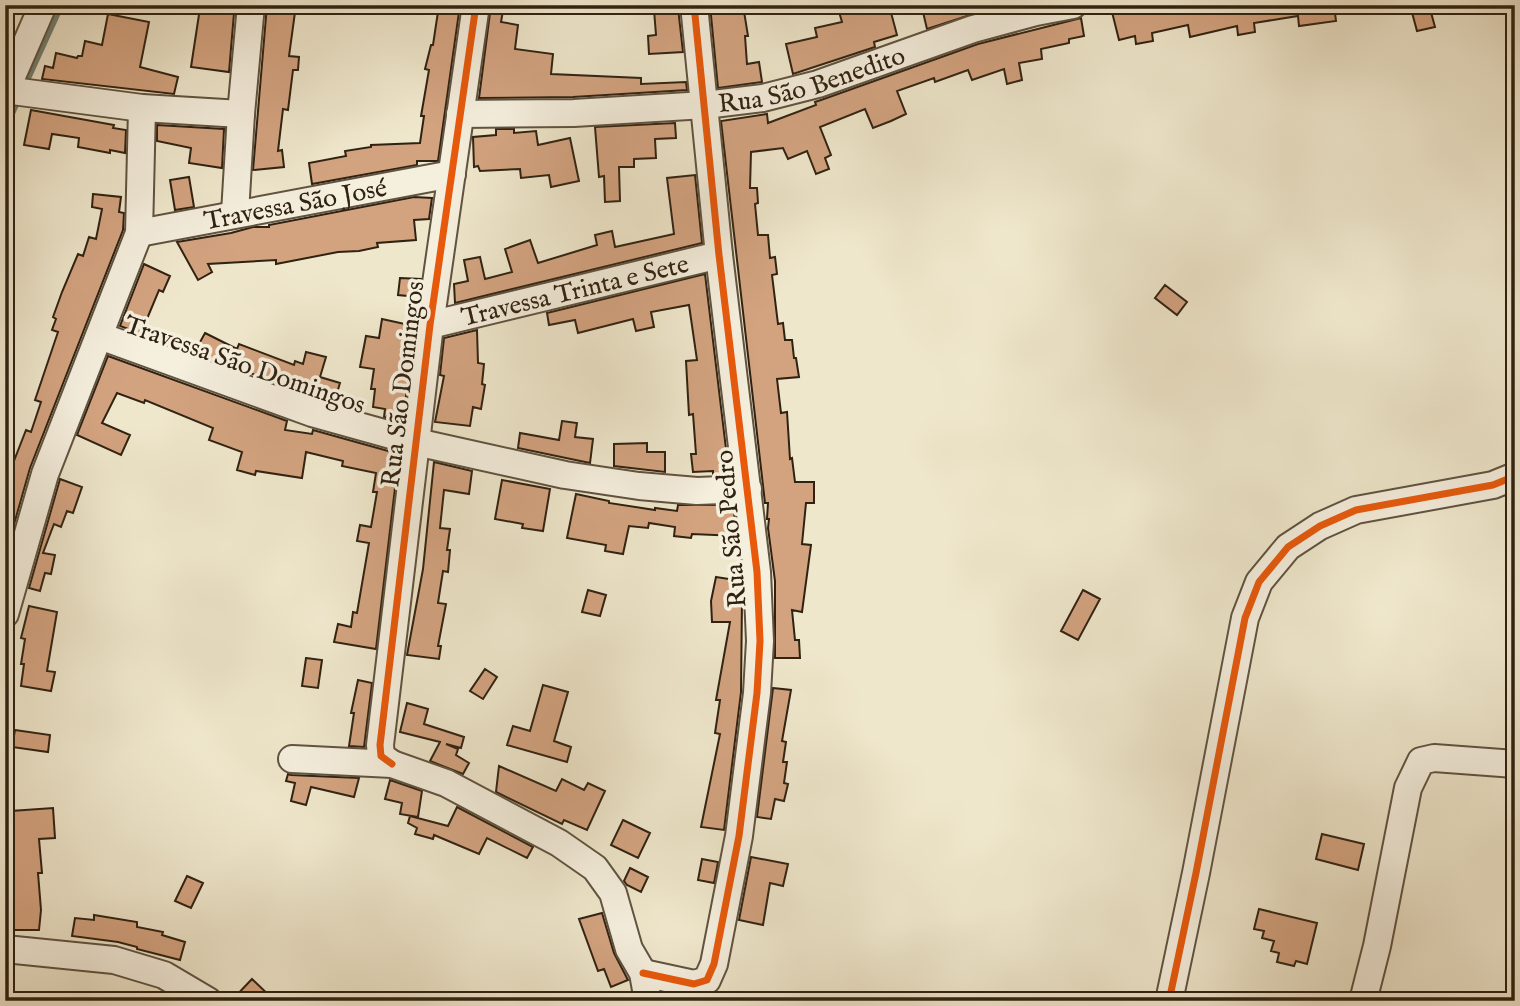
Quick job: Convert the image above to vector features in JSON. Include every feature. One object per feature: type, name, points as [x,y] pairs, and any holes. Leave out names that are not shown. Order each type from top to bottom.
[{"type":"street","points":[[43,5],[14,92],[142,108],[241,114]]},
{"type":"street","points":[[235,213],[251,5]]},
{"type":"street","name":"Rua São Domingos","points":[[392,764],[381,756],[380,746],[430,325],[476,5]]},
{"type":"street","name":"Rua São Pedro","points":[[643,973],[694,984],[708,980],[714,964],[739,836],[757,694],[760,641],[758,586],[748,489],[719,255],[694,5]]},
{"type":"street","name":"Rua São Benedito","points":[[460,114],[574,113],[705,105],[763,98],[818,84],[974,17],[1036,12],[1073,5]]},
{"type":"street","points":[[5,614],[45,474],[139,233],[142,108]]},
{"type":"street","name":"Travessa São José","points":[[139,233],[452,174]]},
{"type":"street","name":"Travessa Trinta e Sete","points":[[430,325],[719,255]]},
{"type":"street","name":"Travessa São Domingos","points":[[100,336],[300,409],[416,442],[565,475],[639,486],[697,491],[748,489]]},
{"type":"street","points":[[1169,1001],[1245,618],[1259,582],[1288,547],[1320,526],[1356,510],[1493,485],[1515,476]]},
{"type":"street","points":[[1363,1001],[1377,946],[1403,803],[1416,768],[1421,761],[1434,758],[1515,764]]},
{"type":"street","points":[[292,759],[392,764],[446,783],[559,843],[595,867],[613,892],[629,949],[643,973],[648,1001]]},
{"type":"street","points":[[5,948],[114,960],[164,975],[208,1001]]},
{"type":"building","points":[[267,5],[296,5],[289,56],[299,57],[298,70],[293,70],[288,110],[283,109],[278,151],[282,150],[284,167],[253,170]]},
{"type":"building","points":[[439,5],[460,5],[438,161],[417,161],[417,165],[312,184],[309,163],[346,156],[345,151],[371,145],[420,143],[424,116],[421,116],[429,70],[425,69],[433,45]]},
{"type":"building","points":[[491,5],[504,5],[501,22],[518,25],[515,49],[553,54],[551,74],[641,78],[641,84],[686,82],[687,90],[573,97],[479,98]]},
{"type":"building","points":[[710,5],[743,5],[748,36],[745,36],[747,64],[759,62],[762,82],[718,88]]},
{"type":"building","points":[[837,5],[889,5],[897,35],[874,42],[875,47],[793,74],[786,44],[817,37],[815,28],[842,22]]},
{"type":"building","points":[[954,5],[1001,5],[927,29],[923,12]]},
{"type":"building","points":[[1136,5],[1334,5],[1336,21],[1299,26],[1298,16],[1254,23],[1255,32],[1238,35],[1237,26],[1190,37],[1188,25],[1152,33],[1153,41],[1136,44],[1135,36],[1119,40],[1112,12]]},
{"type":"building","points":[[1410,5],[1429,5],[1435,27],[1417,31]]},
{"type":"building","points":[[200,8],[234,13],[229,72],[191,67]]},
{"type":"building","points":[[678,8],[683,52],[649,54],[648,36],[656,35],[654,10]]},
{"type":"building","points":[[108,14],[149,22],[140,67],[178,77],[174,94],[42,79],[45,66],[53,68],[56,53],[77,58],[82,56],[85,41],[102,45]]},
{"type":"building","points":[[1081,18],[1084,36],[1069,39],[1069,43],[1041,49],[1042,59],[1019,63],[1022,80],[1007,84],[1004,69],[972,80],[968,70],[935,82],[934,78],[897,91],[906,114],[873,128],[865,109],[820,127],[831,155],[825,158],[829,169],[816,174],[807,151],[788,159],[783,148],[751,152],[750,188],[757,188],[758,203],[755,204],[758,235],[768,235],[770,258],[775,257],[777,274],[772,275],[778,324],[783,323],[785,340],[792,340],[799,377],[777,379],[781,413],[787,412],[790,459],[792,458],[795,482],[814,482],[814,503],[806,503],[802,544],[811,545],[802,612],[792,610],[800,658],[775,658],[775,581],[767,519],[768,503],[765,503],[721,121],[767,114],[768,123],[816,105],[815,102],[978,44]]},
{"type":"building","points":[[31,110],[114,125],[113,128],[126,130],[125,153],[78,147],[79,138],[52,134],[49,149],[24,145]]},
{"type":"building","points":[[675,123],[676,138],[655,139],[656,158],[634,159],[634,167],[619,167],[620,201],[605,202],[604,176],[599,177],[595,127]]},
{"type":"building","points":[[157,125],[224,129],[222,168],[189,163],[191,148],[157,141]]},
{"type":"building","points":[[496,129],[514,129],[514,133],[536,131],[538,145],[570,138],[579,181],[551,187],[549,175],[521,178],[520,169],[480,171],[478,166],[474,167],[473,137],[496,135]]},
{"type":"building","points":[[695,175],[702,243],[455,303],[454,284],[468,281],[464,260],[480,257],[485,279],[512,272],[505,249],[530,240],[538,263],[597,245],[595,235],[612,231],[615,247],[674,234],[667,178]]},
{"type":"building","points":[[189,177],[194,207],[175,210],[170,180]]},
{"type":"building","points":[[93,194],[121,197],[119,212],[124,213],[123,230],[30,468],[5,556],[5,484],[26,430],[31,432],[41,402],[35,400],[58,332],[52,330],[56,319],[53,317],[62,292],[78,254],[83,256],[89,237],[96,239],[102,209],[92,207]]},
{"type":"building","points":[[414,197],[432,198],[429,219],[414,220],[416,240],[377,243],[378,247],[359,251],[338,252],[276,264],[276,260],[208,264],[212,272],[198,280],[177,242],[253,227],[269,227]]},
{"type":"building","points":[[144,264],[170,276],[163,292],[159,290],[144,326],[147,327],[144,335],[120,326]]},
{"type":"building","points":[[705,274],[729,474],[713,475],[713,471],[693,472],[691,454],[696,454],[693,414],[689,415],[686,361],[697,360],[689,305],[651,312],[654,327],[636,331],[633,319],[578,333],[575,320],[549,325],[547,313]]},
{"type":"building","points":[[400,278],[421,279],[418,297],[398,295]]},
{"type":"building","points":[[1165,285],[1187,302],[1177,315],[1155,298]]},
{"type":"building","points":[[382,319],[414,326],[403,422],[384,417],[385,409],[373,407],[375,389],[371,389],[374,369],[360,367],[366,336],[379,338]]},
{"type":"building","points":[[477,330],[478,363],[484,364],[482,384],[485,385],[481,409],[473,407],[470,426],[435,422],[444,376],[440,375],[444,338]]},
{"type":"building","points":[[205,333],[237,349],[239,344],[294,365],[295,361],[303,364],[306,352],[326,357],[320,377],[340,383],[334,403],[194,353]]},
{"type":"building","points":[[108,356],[287,421],[285,430],[312,434],[313,430],[399,454],[376,649],[334,642],[338,624],[351,627],[353,612],[357,613],[369,543],[357,541],[360,525],[371,527],[377,492],[373,492],[376,473],[342,466],[343,461],[306,452],[302,478],[256,471],[255,475],[237,470],[242,452],[209,440],[213,428],[145,400],[144,403],[117,393],[102,423],[130,435],[121,455],[77,435]]},
{"type":"building","points":[[562,421],[577,423],[575,437],[593,439],[590,463],[518,448],[520,433],[559,440]]},
{"type":"building","points":[[647,443],[647,452],[665,452],[665,472],[614,466],[614,444]]},
{"type":"building","points":[[434,462],[472,471],[469,494],[444,490],[440,528],[450,529],[447,550],[450,550],[448,572],[443,571],[438,603],[446,604],[438,646],[441,646],[439,659],[407,655],[423,569]]},
{"type":"building","points":[[60,479],[82,487],[73,513],[67,511],[61,527],[54,524],[43,553],[55,555],[51,574],[45,573],[40,591],[29,588]]},
{"type":"building","points":[[502,480],[550,489],[543,531],[522,528],[523,524],[495,519]]},
{"type":"building","points":[[576,494],[609,503],[655,510],[677,511],[678,505],[733,505],[737,536],[674,536],[675,527],[649,523],[648,528],[629,526],[623,554],[605,551],[606,545],[567,538]]},
{"type":"building","points":[[716,577],[742,581],[741,692],[724,830],[701,827],[720,734],[715,733],[720,700],[716,700],[730,622],[712,622],[711,601]]},
{"type":"building","points":[[588,590],[606,595],[600,616],[582,612]]},
{"type":"building","points":[[1083,590],[1100,599],[1078,640],[1061,631]]},
{"type":"building","points":[[29,606],[57,612],[47,671],[55,672],[51,691],[21,686],[25,639],[21,638]]},
{"type":"building","points":[[306,658],[322,660],[318,688],[302,686]]},
{"type":"building","points":[[485,669],[497,677],[483,699],[470,691]]},
{"type":"building","points":[[358,680],[372,683],[364,747],[349,746],[354,713],[351,713]]},
{"type":"building","points":[[543,685],[568,692],[554,741],[571,747],[567,762],[507,745],[513,726],[530,731]]},
{"type":"building","points":[[773,688],[791,690],[782,741],[786,742],[783,762],[787,762],[784,783],[788,784],[784,801],[775,799],[771,819],[757,817]]},
{"type":"building","points":[[407,703],[428,709],[424,724],[464,737],[461,748],[446,744],[458,749],[456,755],[469,763],[463,774],[430,761],[440,742],[400,732]]},
{"type":"building","points":[[15,730],[50,735],[48,752],[12,747]]},
{"type":"building","points":[[499,766],[556,791],[562,779],[584,790],[588,783],[605,791],[587,830],[564,820],[562,824],[496,792]]},
{"type":"building","points":[[288,774],[359,778],[354,797],[311,787],[306,805],[291,801],[295,783],[286,781]]},
{"type":"building","points":[[390,780],[422,791],[418,817],[400,814],[402,803],[385,799]]},
{"type":"building","points":[[457,807],[533,847],[527,858],[487,838],[479,854],[434,835],[433,839],[415,834],[417,828],[408,823],[410,816],[448,826]]},
{"type":"building","points":[[53,808],[55,838],[39,839],[42,873],[38,873],[41,910],[39,930],[12,930],[6,846],[13,846],[11,811]]},
{"type":"building","points":[[623,820],[650,833],[638,858],[611,845]]},
{"type":"building","points":[[1322,834],[1364,844],[1358,870],[1316,859]]},
{"type":"building","points":[[751,857],[788,864],[783,886],[770,883],[763,925],[739,920]]},
{"type":"building","points":[[702,859],[718,862],[714,883],[698,880]]},
{"type":"building","points":[[630,868],[648,877],[641,892],[624,881]]},
{"type":"building","points":[[187,876],[203,883],[191,908],[175,901]]},
{"type":"building","points":[[1259,909],[1317,923],[1307,964],[1296,961],[1294,966],[1277,962],[1279,953],[1271,951],[1274,941],[1262,938],[1264,931],[1254,929]]},
{"type":"building","points":[[602,913],[614,953],[628,980],[611,987],[604,969],[598,971],[579,919]]},
{"type":"building","points":[[94,915],[137,922],[137,927],[163,932],[162,935],[185,942],[180,960],[118,942],[72,936],[75,918],[94,920]]},
{"type":"building","points":[[252,979],[275,1001],[231,1001]]},
{"type":"waterway","points":[[26,84],[62,5]]},
{"type":"waterway","points":[[5,131],[19,99]]},
{"type":"cycle path","points":[[392,764],[381,756],[380,745],[430,325],[476,5]]},
{"type":"cycle path","points":[[643,973],[694,984],[707,980],[714,964],[739,836],[757,693],[760,641],[757,572],[719,255],[694,5]]},
{"type":"cycle path","points":[[1169,1001],[1245,618],[1259,582],[1288,547],[1320,526],[1356,510],[1493,485],[1515,476]]}]
